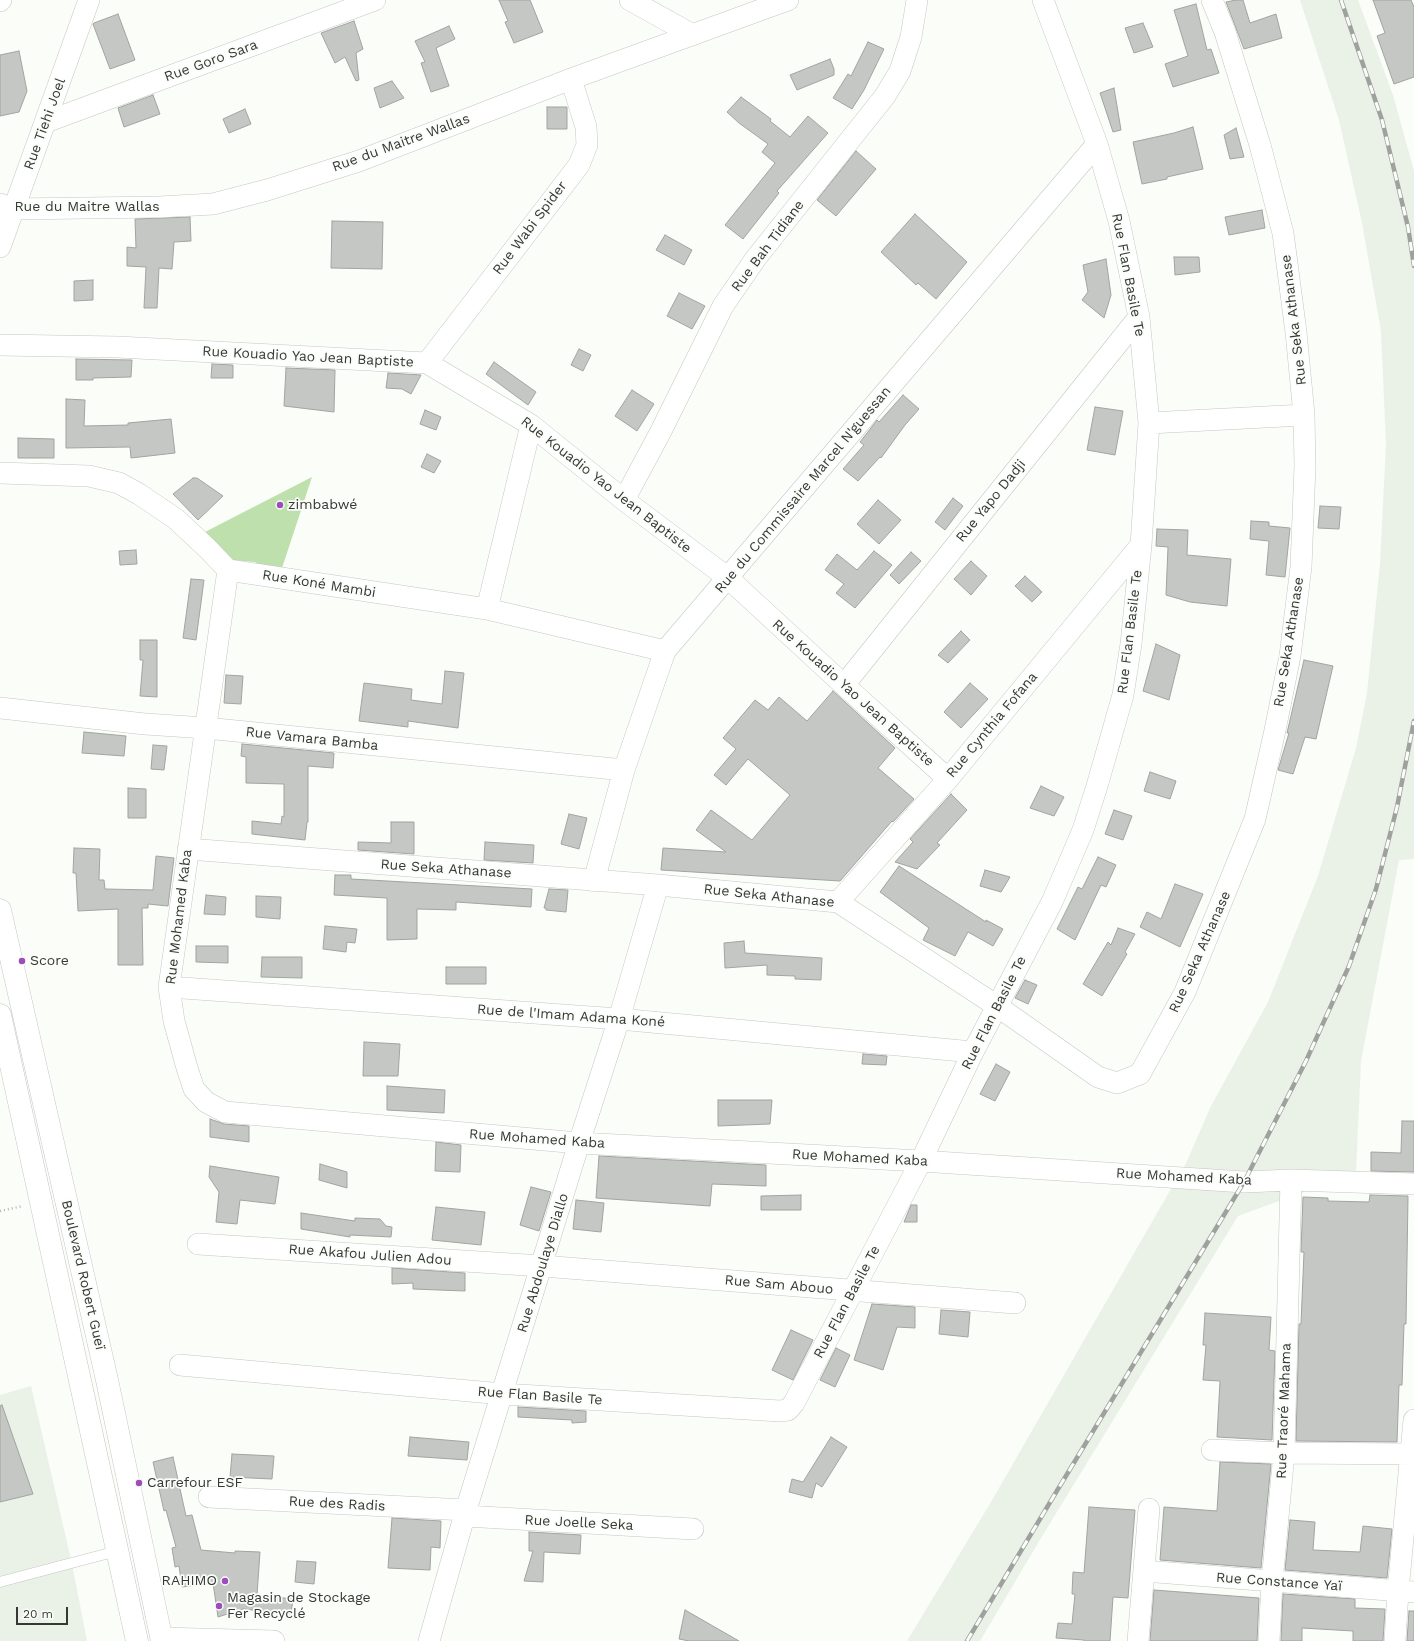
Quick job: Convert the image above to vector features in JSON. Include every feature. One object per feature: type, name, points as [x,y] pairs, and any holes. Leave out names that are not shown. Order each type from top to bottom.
[{"type":"main road","name":"Boulevard Robert Gueï","points":[[0,910],[107,1380],[162,1640]]},
{"type":"main road","name":"Boulevard Robert Gueï","points":[[0,1015],[137,1641]]},
{"type":"street","name":"Rue Tiehi Joel","points":[[0,247],[6,207],[46,122],[89,0]]},
{"type":"street","name":"Rue Goro Sara","points":[[46,122],[375,0]]},
{"type":"street","points":[[630,0],[693,35]]},
{"type":"street","name":"Rue du Maitre Wallas","points":[[6,207],[159,207],[213,204],[267,190],[359,161],[571,79],[788,0]]},
{"type":"street","name":"Rue Bah Tidiane","points":[[624,500],[723,306],[756,258],[885,96],[900,71],[911,37],[917,0]]},
{"type":"street","name":"Rue Flan Basile Te","points":[[180,1365],[503,1394],[780,1411],[788,1410],[794,1403],[921,1161],[973,1052],[1052,902],[1083,830],[1098,786],[1123,695],[1131,644],[1141,545],[1149,424],[1139,317],[1118,221],[1097,144],[1043,0]]},
{"type":"street","name":"Rue Seka Athanase","points":[[188,849],[658,885],[838,902],[997,1006],[1098,1077],[1117,1083],[1140,1074],[1185,992],[1255,819],[1290,656],[1301,567],[1306,466],[1304,415],[1296,332],[1283,233],[1260,145],[1225,32],[1212,0]]},
{"type":"street","name":"Rue Wabi Spider","points":[[428,363],[579,165],[587,145],[586,127],[571,79]]},
{"type":"street","name":"Rue du Commissaire Marcel N'guessan","points":[[594,881],[624,770],[664,651],[728,578],[1097,144]]},
{"type":"street","name":"Rue Yapo Dadji","points":[[844,685],[1139,317]]},
{"type":"street","name":"Rue Kouadio Yao Jean Baptiste","points":[[0,345],[118,347],[428,363],[531,425],[624,500],[728,578],[948,778]]},
{"type":"street","points":[[1149,424],[1304,415]]},
{"type":"street","points":[[487,610],[531,425]]},
{"type":"street","points":[[0,473],[89,476],[119,483],[140,494],[176,519],[228,570]]},
{"type":"street","name":"Rue Cynthia Fofana","points":[[838,902],[948,778],[1141,545]]},
{"type":"street","name":"Rue Koné Mambi","points":[[228,570],[487,610],[664,651]]},
{"type":"street","name":"Rue Mohamed Kaba","points":[[228,570],[168,987],[174,1021],[194,1088],[206,1102],[225,1112],[579,1143],[921,1161],[1244,1182],[1291,1180],[1414,1184]]},
{"type":"street","name":"Rue Vamara Bamba","points":[[0,708],[145,724],[206,728],[624,770]]},
{"type":"street","name":"Rue Abdoulaye Diallo","points":[[429,1641],[465,1513],[503,1394],[579,1143],[619,1019],[658,885]]},
{"type":"street","name":"Rue de l'Imam Adama Koné","points":[[168,987],[619,1019],[973,1052]]},
{"type":"street","name":"Rue Traoré Mahama","points":[[1269,1641],[1272,1582],[1284,1453],[1291,1180]]},
{"type":"street","name":"Rue Akafou Julien Adou","points":[[198,1244],[542,1266]]},
{"type":"street","name":"Rue Sam Abouo","points":[[542,1266],[1015,1304]]},
{"type":"street","points":[[1395,1641],[1406,1592],[1414,1420]]},
{"type":"street","points":[[1212,1450],[1284,1453],[1413,1454]]},
{"type":"street","name":"Rue des Radis","points":[[208,1497],[465,1513]]},
{"type":"street","points":[[1138,1641],[1149,1509]]},
{"type":"street","name":"Rue Joelle Seka","points":[[465,1513],[693,1529]]},
{"type":"street","name":"Rue Constance Yaï","points":[[1144,1571],[1406,1592]]},
{"type":"street","points":[[162,1640],[274,1641]]},
{"type":"lane","points":[[0,1582],[117,1551]]},
{"type":"shaded area","points":[[1300,0],[1358,0],[1393,95],[1414,171],[1414,859],[1399,860],[1361,1061],[1356,1173],[1238,1216],[1041,1538],[980,1641],[907,1641],[991,1502],[1187,1161],[1211,1106],[1268,1002],[1318,876],[1356,748],[1367,693],[1380,564],[1386,444],[1381,331],[1362,223],[1339,120]]},
{"type":"shaded area","points":[[31,1386],[72,1564],[87,1641],[0,1641],[0,1395]]},
{"type":"green space","name":"zimbabwé","points":[[312,477],[281,571],[277,577],[255,562],[231,560],[203,533]]},
{"type":"building","points":[[499,0],[530,0],[543,32],[514,43],[505,22],[508,21]]},
{"type":"building","points":[[1243,0],[1250,23],[1276,14],[1282,38],[1244,49],[1226,2]]},
{"type":"building","points":[[1373,0],[1411,0],[1414,7],[1414,77],[1394,84],[1377,36],[1385,33]]},
{"type":"building","points":[[1196,4],[1207,50],[1211,49],[1219,73],[1173,87],[1165,64],[1188,56],[1174,10]]},
{"type":"building","points":[[118,14],[135,60],[110,69],[93,24]]},
{"type":"building","points":[[354,21],[363,49],[356,53],[359,80],[356,81],[345,57],[335,63],[321,33]]},
{"type":"building","points":[[1143,23],[1153,47],[1134,53],[1125,28]]},
{"type":"building","points":[[449,26],[455,39],[436,48],[449,86],[431,92],[421,63],[425,62],[415,41]]},
{"type":"building","points":[[868,42],[884,49],[864,90],[852,109],[833,98],[848,74],[851,76]]},
{"type":"building","points":[[19,51],[27,91],[19,112],[0,116],[0,55]]},
{"type":"building","points":[[830,59],[834,69],[834,75],[797,90],[790,75]]},
{"type":"building","points":[[392,81],[404,98],[380,108],[374,88]]},
{"type":"building","points":[[1114,88],[1121,130],[1113,132],[1100,93]]},
{"type":"building","points":[[153,95],[160,114],[124,127],[118,108]]},
{"type":"building","points":[[741,97],[771,119],[770,121],[790,137],[808,116],[828,133],[777,191],[779,193],[743,239],[725,225],[775,163],[762,152],[768,144],[739,123],[727,112]]},
{"type":"building","points":[[547,107],[567,107],[567,129],[547,129]]},
{"type":"building","points":[[245,109],[251,124],[229,133],[223,119]]},
{"type":"building","points":[[1193,127],[1203,169],[1142,184],[1133,142],[1174,133]]},
{"type":"building","points":[[1236,128],[1244,157],[1230,159],[1224,135]]},
{"type":"building","points":[[856,151],[876,169],[836,216],[817,200]]},
{"type":"building","points":[[1262,210],[1265,228],[1229,235],[1225,217]]},
{"type":"building","points":[[915,214],[967,262],[936,299],[918,283],[916,285],[881,252]]},
{"type":"building","points":[[190,217],[191,241],[174,242],[172,269],[159,268],[157,308],[144,308],[146,267],[127,266],[127,247],[136,248],[135,219]]},
{"type":"building","points":[[332,221],[383,222],[382,269],[331,268]]},
{"type":"building","points":[[665,235],[692,250],[684,265],[656,250]]},
{"type":"building","points":[[1174,257],[1199,257],[1200,272],[1175,275]]},
{"type":"building","points":[[1106,259],[1111,295],[1104,318],[1082,300],[1088,292],[1083,265]]},
{"type":"building","points":[[93,280],[93,300],[74,301],[74,281]]},
{"type":"building","points":[[679,293],[705,306],[692,329],[667,316]]},
{"type":"building","points":[[579,349],[591,355],[583,371],[571,365]]},
{"type":"building","points":[[76,359],[132,360],[131,377],[76,380]]},
{"type":"building","points":[[494,362],[536,392],[528,405],[486,374]]},
{"type":"building","points":[[212,364],[233,365],[233,378],[211,378]]},
{"type":"building","points":[[286,368],[335,370],[334,412],[284,406]]},
{"type":"building","points":[[388,373],[421,375],[411,394],[402,389],[386,388]]},
{"type":"building","points":[[632,390],[654,404],[637,431],[615,416]]},
{"type":"building","points":[[903,395],[919,409],[905,425],[881,458],[880,457],[858,481],[843,469],[864,445],[860,442],[877,420],[879,422]]},
{"type":"building","points":[[66,399],[85,400],[84,426],[128,425],[128,423],[171,419],[175,453],[131,458],[130,447],[66,448]]},
{"type":"building","points":[[1095,407],[1123,411],[1115,455],[1087,450]]},
{"type":"building","points":[[425,410],[441,417],[436,430],[420,424]]},
{"type":"building","points":[[18,438],[54,439],[54,458],[18,458]]},
{"type":"building","points":[[427,454],[441,461],[434,473],[421,467]]},
{"type":"building","points":[[193,478],[197,478],[223,496],[198,520],[173,494]]},
{"type":"building","points":[[953,498],[963,506],[945,530],[935,522]]},
{"type":"building","points":[[878,500],[901,520],[879,544],[857,524]]},
{"type":"building","points":[[1320,506],[1341,507],[1339,529],[1318,528]]},
{"type":"building","points":[[1251,521],[1269,522],[1269,526],[1290,528],[1285,577],[1266,575],[1269,541],[1250,539]]},
{"type":"building","points":[[1157,529],[1188,530],[1187,555],[1231,559],[1227,606],[1190,602],[1166,595],[1168,547],[1156,546]]},
{"type":"building","points":[[136,550],[137,564],[120,565],[119,551]]},
{"type":"building","points":[[874,551],[892,565],[855,608],[836,593],[844,584],[825,570],[837,554],[857,570]]},
{"type":"building","points":[[911,552],[921,561],[899,584],[890,575]]},
{"type":"building","points":[[971,561],[987,576],[971,595],[954,579]]},
{"type":"building","points":[[1025,576],[1042,592],[1032,602],[1015,586]]},
{"type":"building","points":[[191,579],[204,580],[196,640],[183,638]]},
{"type":"building","points":[[961,631],[970,640],[948,663],[938,655]]},
{"type":"building","points":[[140,640],[157,640],[157,697],[140,696],[143,660],[140,660]]},
{"type":"building","points":[[1156,644],[1180,655],[1169,700],[1143,691]]},
{"type":"building","points":[[1304,660],[1333,666],[1316,739],[1305,737],[1293,774],[1278,770],[1289,733],[1287,733]]},
{"type":"building","points":[[445,671],[464,673],[458,728],[408,721],[408,727],[359,721],[364,683],[412,689],[411,700],[442,704]]},
{"type":"building","points":[[226,675],[243,676],[241,704],[224,703]]},
{"type":"building","points":[[970,683],[988,699],[961,728],[944,712]]},
{"type":"building","points":[[833,691],[895,748],[878,768],[914,799],[893,822],[892,821],[840,881],[661,870],[663,848],[726,852],[696,830],[711,810],[752,840],[790,795],[748,759],[726,785],[714,775],[736,749],[723,738],[755,700],[768,710],[779,697],[807,721]]},
{"type":"building","points":[[84,732],[126,736],[124,756],[82,753]]},
{"type":"building","points":[[242,744],[334,753],[333,768],[308,766],[308,822],[305,840],[252,834],[252,821],[281,824],[282,816],[284,817],[284,784],[246,783],[246,757],[241,756]]},
{"type":"building","points":[[153,745],[167,746],[164,770],[151,769]]},
{"type":"building","points":[[1150,772],[1176,781],[1170,799],[1144,791]]},
{"type":"building","points":[[1041,786],[1064,797],[1054,816],[1030,808]]},
{"type":"building","points":[[128,788],[146,789],[146,818],[128,818]]},
{"type":"building","points":[[951,794],[967,810],[937,843],[940,845],[917,869],[895,862],[913,842],[910,839]]},
{"type":"building","points":[[1114,810],[1132,816],[1123,840],[1105,834]]},
{"type":"building","points":[[569,814],[587,818],[579,849],[561,844]]},
{"type":"building","points":[[391,822],[414,822],[414,854],[358,850],[358,842],[391,843]]},
{"type":"building","points":[[485,842],[534,845],[533,863],[484,860]]},
{"type":"building","points":[[74,848],[100,849],[99,880],[104,880],[105,889],[153,890],[156,856],[174,858],[168,906],[148,904],[148,908],[142,908],[143,965],[118,965],[118,909],[78,911],[76,873],[73,873]]},
{"type":"building","points":[[1098,857],[1116,865],[1106,887],[1101,885],[1075,940],[1057,929],[1078,887],[1082,889]]},
{"type":"building","points":[[899,866],[986,922],[986,920],[1003,929],[993,946],[968,932],[955,956],[923,940],[929,928],[880,892]]},
{"type":"building","points":[[985,870],[1010,877],[1001,892],[980,886]]},
{"type":"building","points":[[335,875],[351,875],[351,879],[532,889],[531,907],[456,902],[456,910],[417,909],[417,939],[387,940],[387,898],[334,895]]},
{"type":"building","points":[[1175,884],[1203,894],[1180,947],[1140,927],[1147,912],[1161,919]]},
{"type":"building","points":[[549,889],[568,890],[566,912],[546,910],[546,908],[544,908]]},
{"type":"building","points":[[206,895],[226,897],[225,915],[204,914]]},
{"type":"building","points":[[256,896],[281,897],[280,919],[256,917]]},
{"type":"building","points":[[325,926],[357,929],[355,943],[347,942],[346,952],[323,949]]},
{"type":"building","points":[[1118,928],[1135,934],[1125,952],[1127,954],[1102,996],[1083,984],[1108,942],[1111,945]]},
{"type":"building","points":[[744,941],[745,953],[822,958],[821,980],[795,979],[795,976],[767,975],[767,965],[725,968],[724,943]]},
{"type":"building","points":[[196,946],[228,946],[228,963],[196,962]]},
{"type":"building","points":[[262,957],[302,957],[302,978],[261,977]]},
{"type":"building","points":[[446,967],[486,967],[486,984],[446,984]]},
{"type":"building","points":[[1025,980],[1037,985],[1028,1004],[1015,998]]},
{"type":"building","points":[[364,1042],[400,1044],[398,1076],[363,1076]]},
{"type":"building","points":[[863,1054],[887,1056],[886,1065],[862,1064]]},
{"type":"building","points":[[996,1064],[1010,1072],[995,1101],[980,1094]]},
{"type":"building","points":[[387,1086],[445,1090],[444,1113],[387,1110]]},
{"type":"building","points":[[718,1100],[772,1100],[770,1124],[718,1126]]},
{"type":"building","points":[[210,1119],[224,1124],[249,1126],[249,1142],[210,1137]]},
{"type":"building","points":[[1402,1121],[1414,1121],[1414,1172],[1371,1171],[1371,1152],[1401,1153]]},
{"type":"building","points":[[436,1142],[461,1145],[460,1172],[435,1171]]},
{"type":"building","points":[[599,1156],[766,1165],[766,1186],[712,1184],[710,1206],[596,1198]]},
{"type":"building","points":[[320,1164],[347,1172],[347,1188],[319,1180]]},
{"type":"building","points":[[210,1166],[279,1177],[275,1204],[240,1200],[237,1224],[216,1222],[219,1192],[209,1177]]},
{"type":"building","points":[[531,1187],[551,1192],[539,1231],[520,1225]]},
{"type":"building","points":[[801,1195],[801,1210],[761,1210],[761,1196]]},
{"type":"building","points":[[1370,1195],[1408,1196],[1406,1324],[1404,1324],[1402,1385],[1399,1385],[1397,1442],[1296,1441],[1299,1324],[1301,1324],[1304,1252],[1301,1252],[1303,1197],[1328,1198],[1328,1201],[1369,1202]]},
{"type":"building","points":[[576,1200],[604,1203],[601,1232],[573,1229]]},
{"type":"building","points":[[911,1205],[917,1205],[917,1222],[904,1222]]},
{"type":"building","points":[[436,1207],[485,1212],[481,1245],[432,1240]]},
{"type":"building","points":[[301,1213],[355,1221],[355,1218],[380,1219],[386,1226],[392,1227],[391,1237],[350,1235],[350,1237],[301,1229]]},
{"type":"building","points":[[392,1268],[465,1273],[465,1291],[413,1289],[413,1283],[392,1284]]},
{"type":"building","points":[[872,1304],[915,1307],[915,1328],[897,1327],[883,1370],[854,1360]]},
{"type":"building","points":[[941,1310],[970,1312],[968,1337],[939,1334]]},
{"type":"building","points":[[1205,1313],[1271,1317],[1269,1350],[1275,1351],[1272,1440],[1217,1437],[1220,1381],[1203,1380],[1206,1345],[1203,1345]]},
{"type":"building","points":[[791,1330],[813,1340],[793,1380],[772,1370]]},
{"type":"building","points":[[836,1348],[850,1355],[835,1387],[820,1380]]},
{"type":"building","points":[[2,1405],[33,1494],[0,1502],[0,1406]]},
{"type":"building","points":[[518,1407],[586,1411],[586,1422],[572,1423],[572,1420],[518,1417]]},
{"type":"building","points":[[410,1437],[469,1442],[467,1460],[408,1456]]},
{"type":"building","points":[[831,1437],[847,1447],[822,1487],[816,1483],[812,1498],[789,1492],[792,1479],[803,1482]]},
{"type":"building","points":[[232,1454],[274,1456],[272,1479],[230,1477]]},
{"type":"building","points":[[173,1457],[186,1516],[192,1515],[201,1550],[235,1553],[235,1551],[260,1552],[257,1595],[293,1599],[291,1614],[243,1609],[218,1617],[213,1583],[182,1587],[179,1566],[175,1567],[172,1548],[176,1547],[166,1510],[164,1511],[153,1462]]},
{"type":"building","points":[[1220,1462],[1271,1464],[1261,1568],[1160,1560],[1164,1507],[1217,1511]]},
{"type":"building","points":[[1089,1507],[1135,1510],[1128,1598],[1113,1597],[1110,1641],[1084,1641],[1056,1638],[1058,1623],[1072,1624],[1075,1594],[1072,1594],[1073,1572],[1084,1573]]},
{"type":"building","points":[[392,1518],[441,1521],[440,1548],[431,1547],[430,1570],[388,1568]]},
{"type":"building","points":[[1290,1520],[1315,1522],[1313,1550],[1360,1552],[1363,1526],[1392,1529],[1387,1578],[1285,1570]]},
{"type":"building","points":[[529,1532],[581,1535],[580,1554],[544,1552],[543,1582],[524,1581],[533,1551],[529,1551]]},
{"type":"building","points":[[297,1561],[316,1562],[314,1584],[295,1582]]},
{"type":"building","points":[[1154,1590],[1259,1598],[1257,1641],[1150,1641]]},
{"type":"building","points":[[1283,1594],[1355,1599],[1355,1608],[1385,1609],[1383,1641],[1353,1641],[1353,1631],[1302,1628],[1302,1641],[1281,1641]]},
{"type":"building","points":[[685,1610],[739,1641],[689,1641],[679,1639]]},
{"type":"building","points":[[1409,1611],[1414,1611],[1414,1641],[1407,1641]]},
{"type":"railway","points":[[1341,0],[1382,120],[1408,227],[1414,266]]},
{"type":"railway","points":[[967,1641],[1244,1182],[1306,1061],[1349,966],[1376,889],[1397,807],[1414,721]]},
{"type":"place","name":"zimbabwé","points":[[280,505]]},
{"type":"place","name":"Score","points":[[22,961]]},
{"type":"place","name":"Carrefour ESF","points":[[139,1483]]},
{"type":"place","name":"RAHIMO","points":[[225,1581]]},
{"type":"place","name":"Magasin de Stockage Fer Recyclé","points":[[219,1606]]}]
